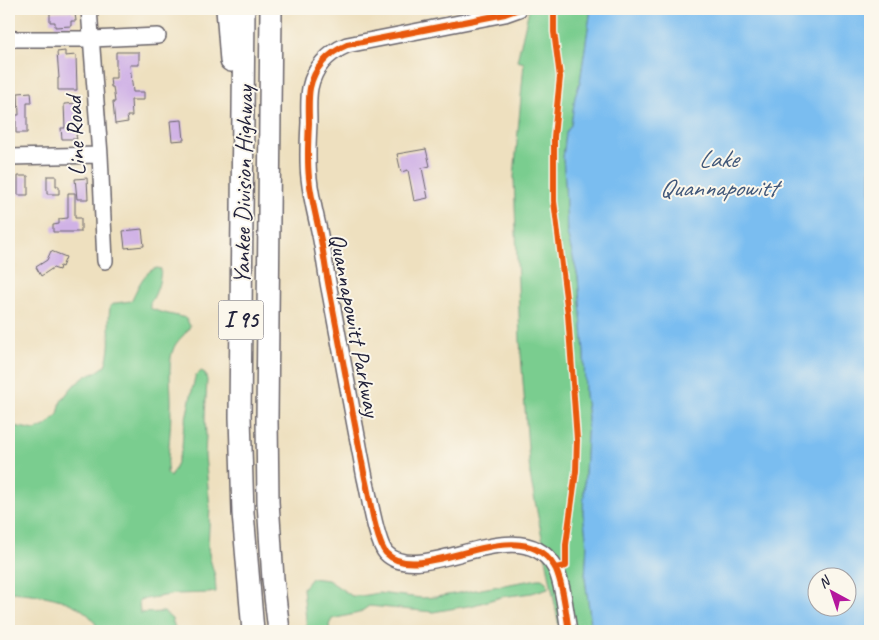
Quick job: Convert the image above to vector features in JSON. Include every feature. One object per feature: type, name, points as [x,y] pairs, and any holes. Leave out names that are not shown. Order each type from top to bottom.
[{"type":"highway","points":[[228,9],[237,159],[243,212]]},
{"type":"highway","name":"Yankee Division Highway","points":[[244,9],[240,426],[243,513],[253,631]]},
{"type":"highway","name":"Yankee Division Highway","points":[[271,10],[268,502],[273,579],[279,631]]},
{"type":"street","name":"Line Road","points":[[89,9],[100,155],[104,261]]},
{"type":"street","name":"Quannapowitt Parkway","points":[[519,9],[505,14],[347,46],[332,54],[318,68],[310,86],[308,176],[368,491],[380,541],[386,553],[397,560],[418,562],[506,544],[521,544],[531,547],[548,558],[556,571],[569,631]]},
{"type":"street","points":[[9,39],[92,39],[158,36]]},
{"type":"street","points":[[9,157],[100,155]]},
{"type":"green space","points":[[529,9],[591,9],[580,82],[575,97],[571,125],[566,133],[563,158],[567,233],[578,277],[588,417],[583,513],[587,544],[585,578],[592,631],[560,631],[530,475],[520,341],[514,177],[524,63],[517,61]]},
{"type":"green space","points":[[157,268],[161,269],[160,278],[150,303],[150,308],[186,318],[190,326],[174,346],[170,363],[171,416],[167,473],[170,477],[182,449],[183,432],[195,377],[201,371],[205,373],[207,380],[205,456],[210,507],[208,547],[215,576],[216,592],[176,594],[139,600],[140,613],[164,612],[172,619],[176,631],[99,631],[93,620],[84,611],[73,605],[34,594],[9,592],[9,425],[35,430],[47,425],[58,414],[61,401],[73,386],[86,376],[105,366],[109,350],[110,306],[116,303],[131,301],[144,277]]},
{"type":"green space","points":[[311,578],[328,580],[352,596],[378,593],[422,598],[436,597],[538,579],[542,579],[547,583],[548,588],[532,593],[501,597],[474,605],[433,612],[369,606],[359,613],[332,619],[329,625],[330,631],[307,631],[303,588]]},
{"type":"water","name":"Lake Quannapowitt","points":[[591,9],[870,9],[870,631],[592,631],[585,578],[587,544],[583,513],[588,417],[578,277],[567,233],[563,158],[566,133],[571,125],[575,97],[580,82]]},
{"type":"building","points":[[72,11],[72,13],[75,13],[76,21],[71,21],[71,26],[55,27],[55,22],[50,22],[50,12]]},
{"type":"building","points":[[65,51],[65,56],[76,55],[77,90],[58,90],[57,52]]},
{"type":"building","points":[[116,52],[139,52],[139,65],[130,65],[133,92],[144,92],[144,100],[131,100],[132,116],[127,116],[128,122],[115,124],[113,102],[115,102],[110,78],[116,78]]},
{"type":"building","points":[[31,92],[32,103],[27,103],[27,133],[16,133],[16,115],[19,115],[18,93]]},
{"type":"building","points":[[80,103],[81,113],[77,113],[77,139],[62,139],[61,128],[65,128],[64,104]]},
{"type":"building","points":[[182,120],[184,140],[172,141],[170,121]]},
{"type":"building","points":[[426,149],[430,166],[422,168],[428,198],[414,201],[408,170],[401,172],[397,154]]},
{"type":"building","points":[[18,176],[28,176],[28,195],[18,195]]},
{"type":"building","points":[[47,176],[56,176],[56,186],[59,186],[59,194],[47,194]]},
{"type":"building","points":[[87,178],[88,199],[77,199],[75,179]]},
{"type":"building","points":[[68,193],[75,193],[75,218],[81,218],[81,232],[53,232],[53,225],[59,224],[59,219],[68,218]]},
{"type":"building","points":[[142,229],[144,246],[125,248],[123,231]]},
{"type":"building","points":[[51,251],[66,257],[62,267],[60,266],[59,270],[53,268],[41,276],[36,267],[47,260]]},
{"type":"cycle path","points":[[519,9],[505,14],[347,45],[334,52],[318,68],[310,88],[308,171],[365,478],[376,529],[382,547],[386,553],[402,562],[422,562],[494,546],[517,545],[538,550],[554,566],[557,572],[562,588],[569,631]]},
{"type":"cycle path","points":[[554,9],[554,32],[560,77],[554,137],[554,201],[568,314],[577,440],[576,471],[566,545],[566,566],[555,568]]}]
